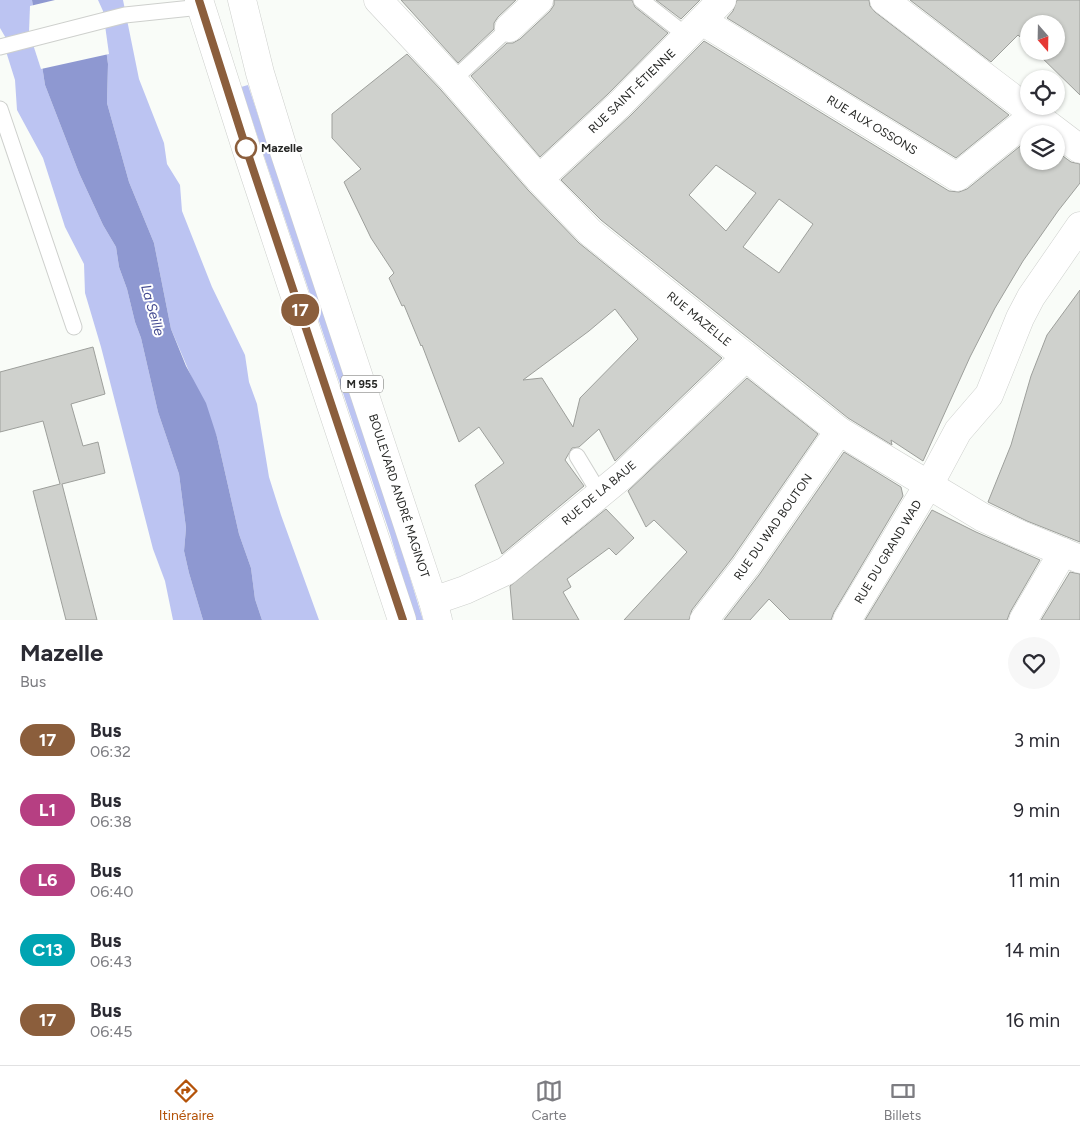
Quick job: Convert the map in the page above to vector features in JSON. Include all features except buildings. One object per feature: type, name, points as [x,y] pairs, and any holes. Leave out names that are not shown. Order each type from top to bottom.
[{"type":"street","name":"RUE MAZELLE","points":[[378,0],[453,80],[539,179],[590,232],[839,432],[982,517],[1071,555]]},
{"type":"street","points":[[509,28],[539,0]]},
{"type":"street","name":"RUE SAINT-ÉTIENNE","points":[[539,179],[619,105],[722,0]]},
{"type":"street","points":[[884,0],[1020,104]]},
{"type":"street","points":[[200,4],[243,1]]},
{"type":"street","name":"BOULEVARD ANDRÉ MAGINOT","points":[[243,1],[260,73],[280,139],[436,610]]},
{"type":"street","name":"M 955","points":[[200,4],[255,177],[402,620]]},
{"type":"street","name":"RUE AUX OSSONS","points":[[694,29],[957,177],[1034,115]]},
{"type":"street","points":[[1034,115],[1080,149]]},
{"type":"street","name":"RUE DU GRAND WAD","points":[[847,620],[958,431],[989,395],[1020,318],[1080,226]]},
{"type":"street","name":"RUE DE LA BAUE","points":[[436,610],[465,590],[506,571],[623,475],[746,357]]},
{"type":"street","name":"RUE DU WAD BOUTON","points":[[704,620],[746,566],[839,432]]},
{"type":"street","points":[[1023,620],[1071,555]]},
{"type":"lane","points":[[641,0],[694,29]]},
{"type":"lane","points":[[2,46],[125,15],[200,4]]},
{"type":"lane","points":[[453,80],[509,28]]},
{"type":"lane","points":[[0,108],[74,327]]},
{"type":"lane","points":[[577,456],[600,494]]},
{"type":"shaded area","points":[[0,0],[32,0],[45,85],[79,173],[103,225],[116,247],[119,267],[141,338],[158,412],[179,474],[186,528],[184,551],[203,620],[173,620],[165,581],[153,549],[101,347],[85,293],[84,264],[65,227],[43,158],[17,110],[15,80],[4,45],[7,40],[0,28]]},
{"type":"shaded area","points":[[96,0],[123,0],[139,79],[164,143],[167,164],[180,185],[182,211],[212,287],[245,355],[249,382],[257,404],[269,477],[319,620],[262,620],[255,599],[251,568],[239,534],[217,437],[171,329],[154,243],[129,182],[107,103],[108,64],[101,11]]},
{"type":"shaded area","points":[[248,85],[396,532],[423,620],[415,620],[390,534],[241,87]]},
{"type":"water","name":"La Seille","points":[[32,0],[96,0],[101,11],[108,64],[107,103],[129,182],[154,243],[171,329],[186,366],[206,403],[217,437],[239,534],[251,568],[255,599],[262,620],[203,620],[184,551],[186,528],[179,474],[158,412],[141,338],[119,267],[116,247],[103,225],[79,173],[45,85]]},
{"type":"pier","points":[[55,0],[98,0],[103,11],[109,54],[41,69],[29,32],[30,6]]},
{"type":"bus line","name":"17","points":[[199,0],[246,148],[403,620]]},
{"type":"place","name":"Mazelle","points":[[246,148]]}]
